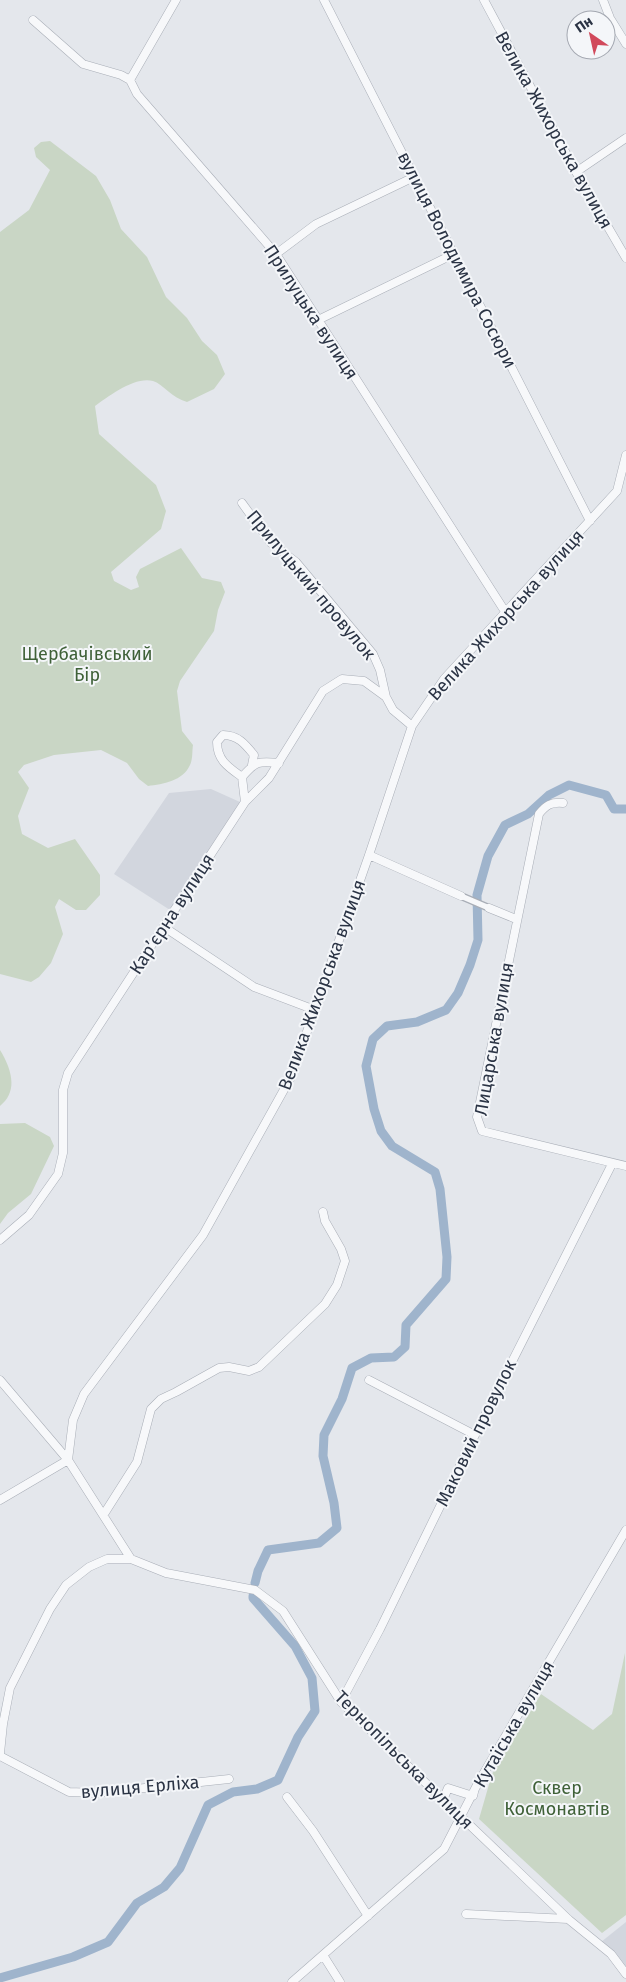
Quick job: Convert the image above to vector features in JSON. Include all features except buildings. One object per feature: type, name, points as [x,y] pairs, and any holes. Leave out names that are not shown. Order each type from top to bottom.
[{"type":"street","points":[[34,20],[83,64],[120,75],[130,80],[176,0]]},
{"type":"street","name":"вулиця Володимира Сосюри","points":[[324,0],[590,521]]},
{"type":"street","name":"Велика Жихорська вулиця","points":[[484,0],[576,172],[626,258]]},
{"type":"street","points":[[604,0],[610,18],[626,44]]},
{"type":"street","name":"Прилуцька вулиця","points":[[130,80],[137,94],[276,254],[506,613]]},
{"type":"street","points":[[576,172],[626,138]]},
{"type":"street","points":[[276,254],[316,224],[414,177]]},
{"type":"street","points":[[318,320],[454,254]]},
{"type":"street","name":"Велика Жихорська вулиця","points":[[68,1460],[73,1420],[84,1394],[203,1235],[291,1077],[412,726],[444,679],[617,491],[626,455]]},
{"type":"street","name":"Прилуцький провулок","points":[[242,503],[271,543],[296,562],[374,654],[386,697]]},
{"type":"street","name":"Кар’єрна вулиця","points":[[0,1240],[30,1215],[58,1174],[63,1153],[63,1090],[68,1072],[245,802],[269,778],[323,691],[342,680],[364,681],[386,697],[393,710],[412,726]]},
{"type":"street","points":[[245,802],[242,777],[222,762],[217,750],[217,742],[223,735],[232,735],[244,743],[254,755],[252,765]]},
{"type":"street","points":[[242,777],[252,765],[261,761],[279,763]]},
{"type":"street","name":"Лицарська вулиця","points":[[563,803],[545,806],[539,814],[477,1117],[482,1131],[626,1166]]},
{"type":"street","points":[[369,855],[472,902],[516,919]]},
{"type":"street","points":[[164,927],[254,987],[315,1010]]},
{"type":"street","name":"Маковий провулок","points":[[341,1702],[380,1629],[475,1435],[612,1164]]},
{"type":"street","points":[[104,1514],[137,1462],[151,1409],[161,1399],[219,1368],[229,1366],[249,1371],[259,1367],[324,1304],[337,1286],[345,1261],[341,1249],[325,1221],[323,1212]]},
{"type":"street","points":[[0,1380],[68,1460],[131,1559]]},
{"type":"street","points":[[369,1380],[475,1435]]},
{"type":"street","points":[[0,1500],[68,1460]]},
{"type":"street","name":"Кутаїська вулиця","points":[[292,1982],[444,1849],[462,1818],[476,1788],[626,1530]]},
{"type":"street","points":[[0,1754],[3,1724],[10,1688],[50,1608],[66,1585],[89,1567],[107,1559],[131,1559]]},
{"type":"street","name":"Тернопільська вулиця","points":[[131,1559],[166,1573],[255,1590],[283,1611],[341,1702],[568,1919],[611,1954],[626,1974]]},
{"type":"street","name":"вулиця Ерліха","points":[[0,1754],[68,1792],[98,1793],[228,1779]]},
{"type":"street","points":[[443,1800],[448,1788],[473,1796],[476,1788]]},
{"type":"street","points":[[287,1797],[313,1830],[368,1916]]},
{"type":"street","points":[[466,1914],[568,1919]]},
{"type":"street","points":[[323,1955],[340,1982]]},
{"type":"shaded area","points":[[211,789],[240,802],[170,910],[114,874],[169,793]]},
{"type":"shaded area","points":[[626,1922],[626,1969],[601,1942]]},
{"type":"green space","name":"Щербачівський Бір","points":[[50,141],[96,176],[110,200],[121,229],[147,257],[166,297],[187,318],[202,341],[217,355],[225,374],[214,389],[187,402],[157,383],[146,380],[138,381],[122,388],[95,406],[99,434],[156,485],[166,511],[161,529],[111,572],[114,581],[131,590],[139,587],[136,577],[140,569],[181,548],[202,578],[221,582],[225,592],[218,610],[214,631],[180,681],[177,691],[182,731],[193,745],[191,763],[183,775],[166,783],[148,786],[139,779],[127,763],[101,750],[54,755],[24,765],[18,772],[29,788],[18,816],[22,834],[48,848],[75,839],[100,875],[100,895],[86,910],[76,910],[59,899],[55,907],[63,934],[51,963],[39,977],[31,982],[0,974],[0,232],[29,210],[50,170],[36,157],[34,148],[41,142]]},
{"type":"green space","points":[[0,1050],[10,1072],[11,1086],[10,1093],[0,1106]]},
{"type":"green space","points":[[25,1123],[50,1137],[54,1146],[31,1194],[8,1213],[0,1224],[0,1124]]},
{"type":"green space","name":"Сквер Космонавтів","points":[[625,1653],[626,1915],[602,1933],[479,1819],[492,1774],[541,1694],[593,1730],[612,1714]]},
{"type":"waterway","points":[[255,1583],[258,1571],[268,1550],[319,1543],[337,1528],[334,1503],[323,1456],[324,1435],[342,1399],[352,1368],[371,1358],[394,1357],[405,1347],[406,1325],[446,1279],[447,1257],[440,1189],[435,1172],[392,1146],[381,1131],[374,1109],[366,1066],[373,1039],[387,1026],[417,1022],[446,1010],[458,993],[478,940],[477,895],[488,856],[505,825],[528,814],[549,795],[569,785],[606,795],[614,809],[626,809]]},
{"type":"waterway","points":[[0,1978],[73,1957],[108,1942],[137,1903],[164,1887],[180,1868],[208,1805],[233,1792],[257,1789],[278,1780],[298,1737],[315,1711],[312,1678],[295,1646],[253,1596]]}]
